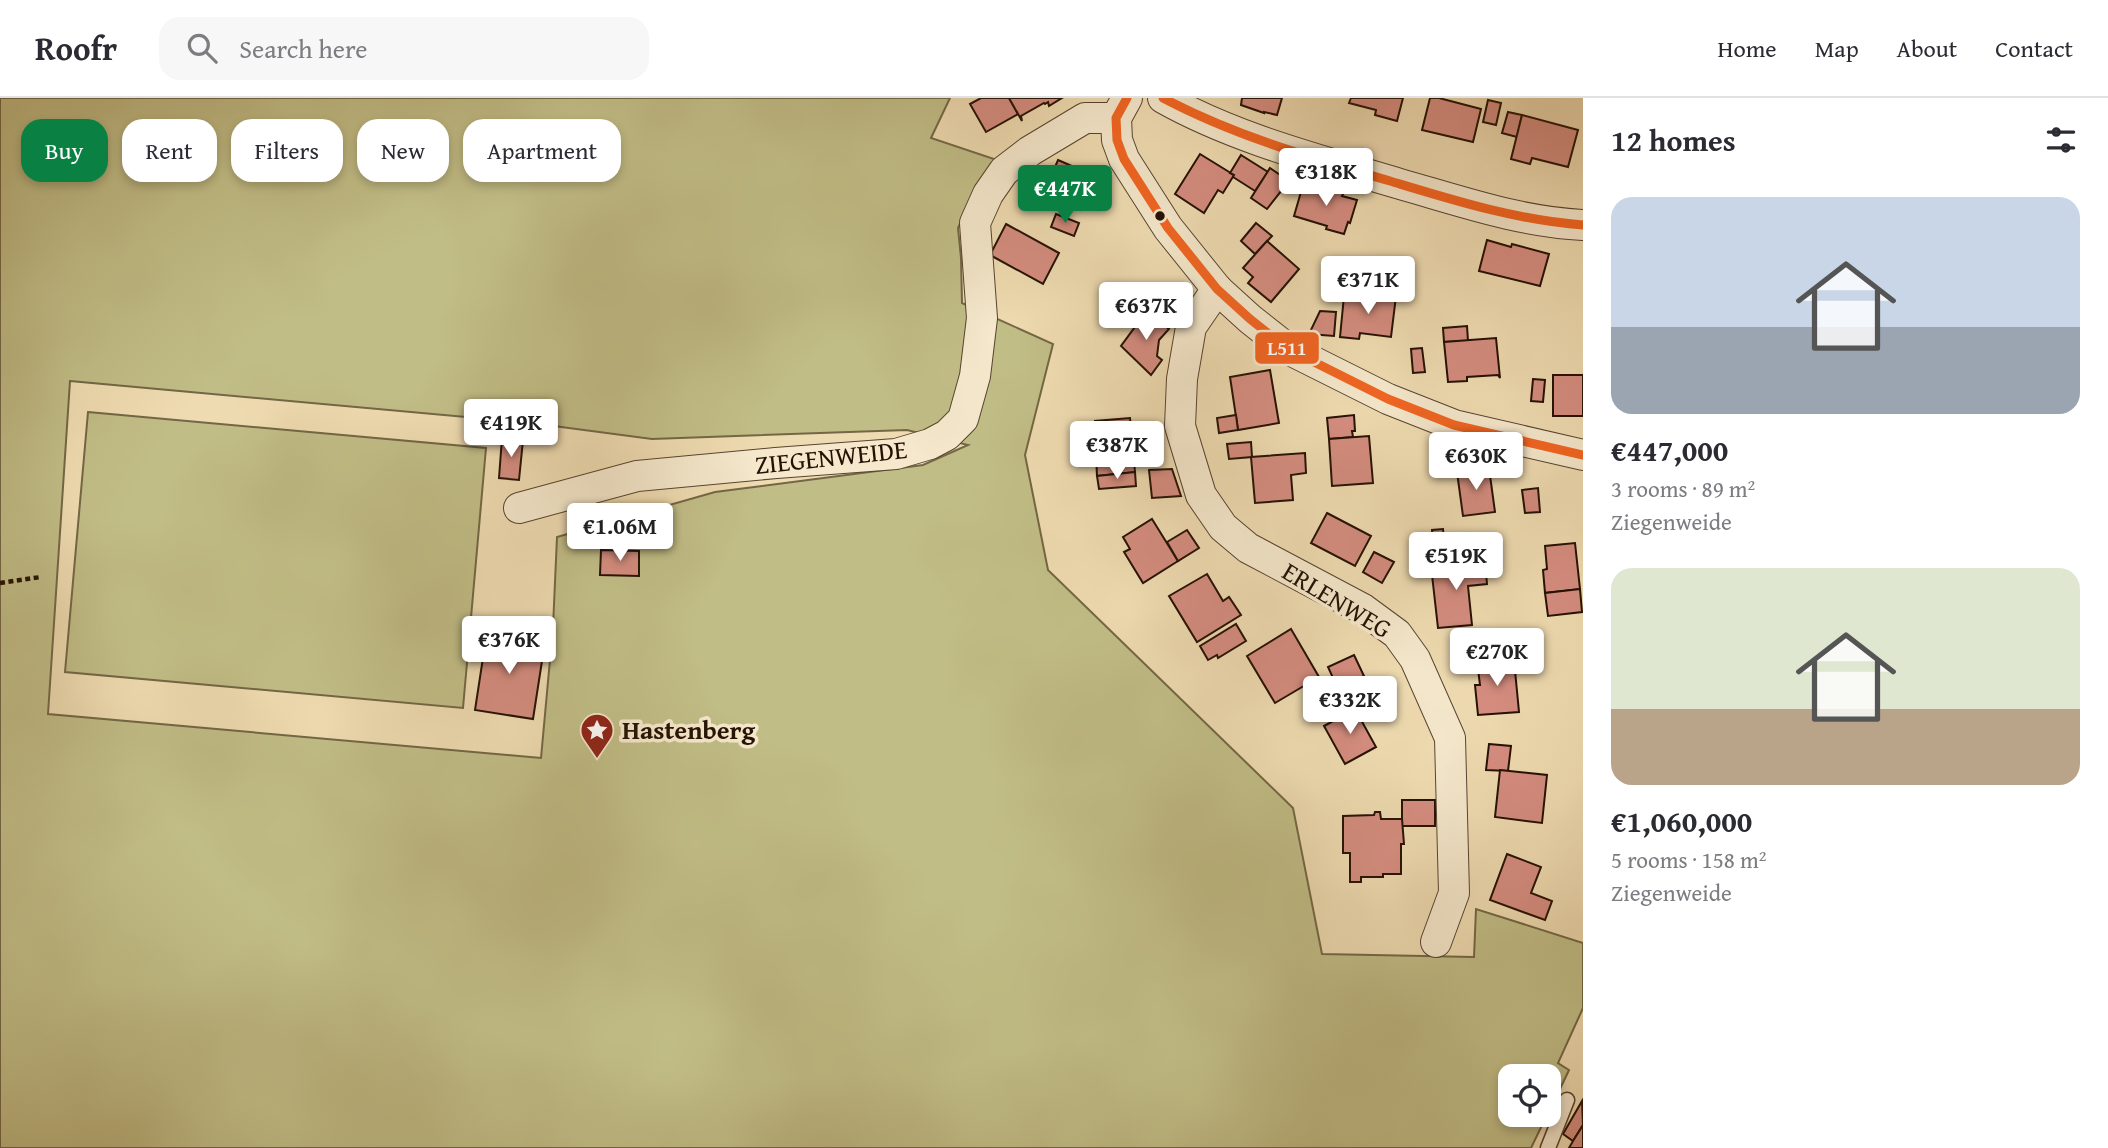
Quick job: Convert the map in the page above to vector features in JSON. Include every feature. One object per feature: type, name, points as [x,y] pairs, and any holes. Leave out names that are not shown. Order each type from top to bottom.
[{"type":"street","points":[[1163,98],[1222,126],[1308,157],[1499,212],[1556,224],[1583,225]]},
{"type":"street","points":[[1122,108],[1117,140],[1124,159],[1168,228],[1217,289],[1288,349],[1388,399],[1454,425],[1583,455]]},
{"type":"street","name":"ZIEGENWEIDE","points":[[519,508],[637,476],[896,454],[930,444],[947,435],[963,419],[975,376],[982,318],[975,223],[988,194],[1004,171],[1030,151],[1085,118],[1122,108]]},
{"type":"street","name":"ERLENWEG","points":[[1217,289],[1191,327],[1182,379],[1180,426],[1201,495],[1223,527],[1248,548],[1363,609],[1397,634],[1415,659],[1450,738],[1454,893],[1436,942]]},
{"type":"lane","points":[[1548,1148],[1567,1100]]},
{"type":"path","points":[[0,583],[41,577]]},
{"type":"shaded area","points":[[0,98],[950,98],[931,138],[997,160],[976,190],[958,228],[962,303],[1053,344],[1025,455],[1048,570],[1293,808],[1322,954],[1474,957],[1476,909],[1583,943],[1583,1008],[1560,1064],[1498,1064],[1498,1127],[1541,1127],[1531,1148],[0,1148]],"holes":[[[70,381],[531,423],[652,439],[907,430],[968,445],[923,465],[715,492],[557,537],[553,627],[541,758],[48,714]]]},
{"type":"shaded area","points":[[88,412],[486,448],[463,708],[65,672]]},
{"type":"shaded area","points":[[1561,1065],[1569,1070],[1561,1087]]},
{"type":"building","points":[[981,98],[1009,98],[1018,114],[986,132],[970,104]]},
{"type":"building","points":[[1009,98],[1062,98],[1049,106],[1048,102],[1044,103],[1021,116],[1022,121]]},
{"type":"building","points":[[1242,98],[1282,98],[1277,115],[1241,105]]},
{"type":"building","points":[[1351,98],[1403,98],[1397,121],[1375,115],[1376,110],[1349,103]]},
{"type":"building","points":[[1430,98],[1481,109],[1473,142],[1422,130]]},
{"type":"building","points":[[1488,100],[1501,103],[1496,125],[1483,122]]},
{"type":"building","points":[[1508,112],[1522,115],[1517,137],[1502,133]]},
{"type":"building","points":[[1522,115],[1578,130],[1568,167],[1532,158],[1530,164],[1511,159]]},
{"type":"building","points":[[1200,154],[1234,175],[1223,193],[1218,190],[1204,213],[1175,194]]},
{"type":"building","points":[[1241,155],[1268,172],[1255,191],[1230,173]]},
{"type":"building","points":[[1058,160],[1081,170],[1076,182],[1090,188],[1080,210],[1043,195]]},
{"type":"building","points":[[1270,168],[1289,181],[1267,209],[1251,198]]},
{"type":"building","points":[[1303,185],[1328,192],[1329,188],[1344,192],[1342,196],[1357,200],[1344,234],[1294,216]]},
{"type":"building","points":[[1056,214],[1079,223],[1074,236],[1051,227]]},
{"type":"building","points":[[1256,223],[1272,236],[1255,254],[1241,241]]},
{"type":"building","points":[[1006,224],[1059,253],[1043,284],[990,255]]},
{"type":"building","points":[[1487,240],[1549,254],[1540,286],[1479,271]]},
{"type":"building","points":[[1267,241],[1299,269],[1271,302],[1248,283],[1253,277],[1243,268]]},
{"type":"building","points":[[1363,292],[1396,296],[1391,337],[1360,333],[1359,339],[1340,337],[1344,296],[1363,298]]},
{"type":"building","points":[[1320,311],[1336,312],[1334,336],[1309,334]]},
{"type":"building","points":[[1146,312],[1169,329],[1159,340],[1157,356],[1162,360],[1151,375],[1121,346]]},
{"type":"building","points":[[1467,326],[1468,341],[1444,342],[1443,328]]},
{"type":"building","points":[[1496,338],[1500,378],[1498,375],[1467,377],[1467,381],[1448,382],[1444,342]]},
{"type":"building","points":[[1422,348],[1425,372],[1413,373],[1411,349]]},
{"type":"building","points":[[1270,370],[1279,423],[1238,430],[1230,377]]},
{"type":"building","points":[[1553,375],[1583,375],[1583,416],[1553,416]]},
{"type":"building","points":[[1533,379],[1545,380],[1543,402],[1531,401]]},
{"type":"building","points":[[1236,415],[1238,430],[1219,433],[1217,418]]},
{"type":"building","points":[[1354,415],[1353,437],[1329,439],[1327,418]]},
{"type":"building","points":[[1130,418],[1135,472],[1097,476],[1095,421]]},
{"type":"building","points":[[1369,436],[1373,483],[1332,486],[1329,439]]},
{"type":"building","points":[[502,438],[523,440],[519,480],[499,478]]},
{"type":"building","points":[[1251,442],[1252,457],[1229,459],[1227,444]]},
{"type":"building","points":[[1305,453],[1306,473],[1291,475],[1293,500],[1255,503],[1251,457]]},
{"type":"building","points":[[1489,468],[1495,512],[1463,516],[1457,472]]},
{"type":"building","points":[[1172,469],[1181,496],[1152,498],[1149,470]]},
{"type":"building","points":[[1135,472],[1136,486],[1099,489],[1097,476]]},
{"type":"building","points":[[1538,488],[1540,512],[1525,513],[1522,490]]},
{"type":"building","points":[[1327,513],[1371,536],[1355,566],[1311,543]]},
{"type":"building","points":[[1152,519],[1178,561],[1143,583],[1124,552],[1130,549],[1123,537]]},
{"type":"building","points":[[1443,529],[1445,551],[1434,552],[1432,530]]},
{"type":"building","points":[[1187,530],[1199,548],[1178,561],[1167,542]]},
{"type":"building","points":[[1575,543],[1580,589],[1545,593],[1545,546]]},
{"type":"building","points":[[601,550],[639,551],[639,576],[600,575]]},
{"type":"building","points":[[1374,552],[1394,562],[1382,583],[1363,572]]},
{"type":"building","points":[[1485,561],[1487,584],[1468,586],[1472,625],[1438,628],[1431,566]]},
{"type":"building","points":[[1207,574],[1223,601],[1229,597],[1241,615],[1197,642],[1169,596]]},
{"type":"building","points":[[1580,589],[1582,612],[1548,616],[1545,593]]},
{"type":"building","points":[[1236,624],[1246,641],[1218,658],[1217,655],[1208,660],[1200,646]]},
{"type":"building","points":[[488,625],[505,627],[503,642],[544,648],[533,719],[475,710]]},
{"type":"building","points":[[1291,629],[1319,677],[1275,703],[1247,656]]},
{"type":"building","points":[[1354,655],[1364,676],[1338,689],[1328,667]]},
{"type":"building","points":[[1514,660],[1519,712],[1478,715],[1475,685],[1480,685],[1477,661]]},
{"type":"building","points":[[1355,709],[1376,747],[1345,764],[1324,726]]},
{"type":"building","points":[[1489,744],[1511,746],[1508,771],[1486,770]]},
{"type":"building","points":[[1500,770],[1547,775],[1542,823],[1495,817]]},
{"type":"building","points":[[1402,800],[1435,800],[1435,826],[1402,826]]},
{"type":"building","points":[[1375,812],[1380,812],[1381,819],[1402,819],[1404,844],[1401,844],[1401,874],[1361,877],[1361,882],[1350,882],[1350,853],[1343,853],[1343,816],[1374,815]]},
{"type":"building","points":[[1507,854],[1541,867],[1531,893],[1552,901],[1545,920],[1490,900]]},
{"type":"building","points":[[1582,1101],[1583,1125],[1573,1141],[1563,1134]]},
{"type":"building","points":[[1583,1125],[1583,1148],[1569,1148],[1573,1141]]},
{"type":"transit line","name":"L511","points":[[1127,98],[1116,118],[1117,140],[1124,159],[1168,228],[1217,289],[1288,349],[1388,399],[1454,425],[1583,455]]},
{"type":"transit line","name":"L511","points":[[1163,98],[1246,135],[1332,164],[1485,208],[1533,219],[1583,225]]},
{"type":"place","name":"Hastenberg","points":[[597,760]]}]
